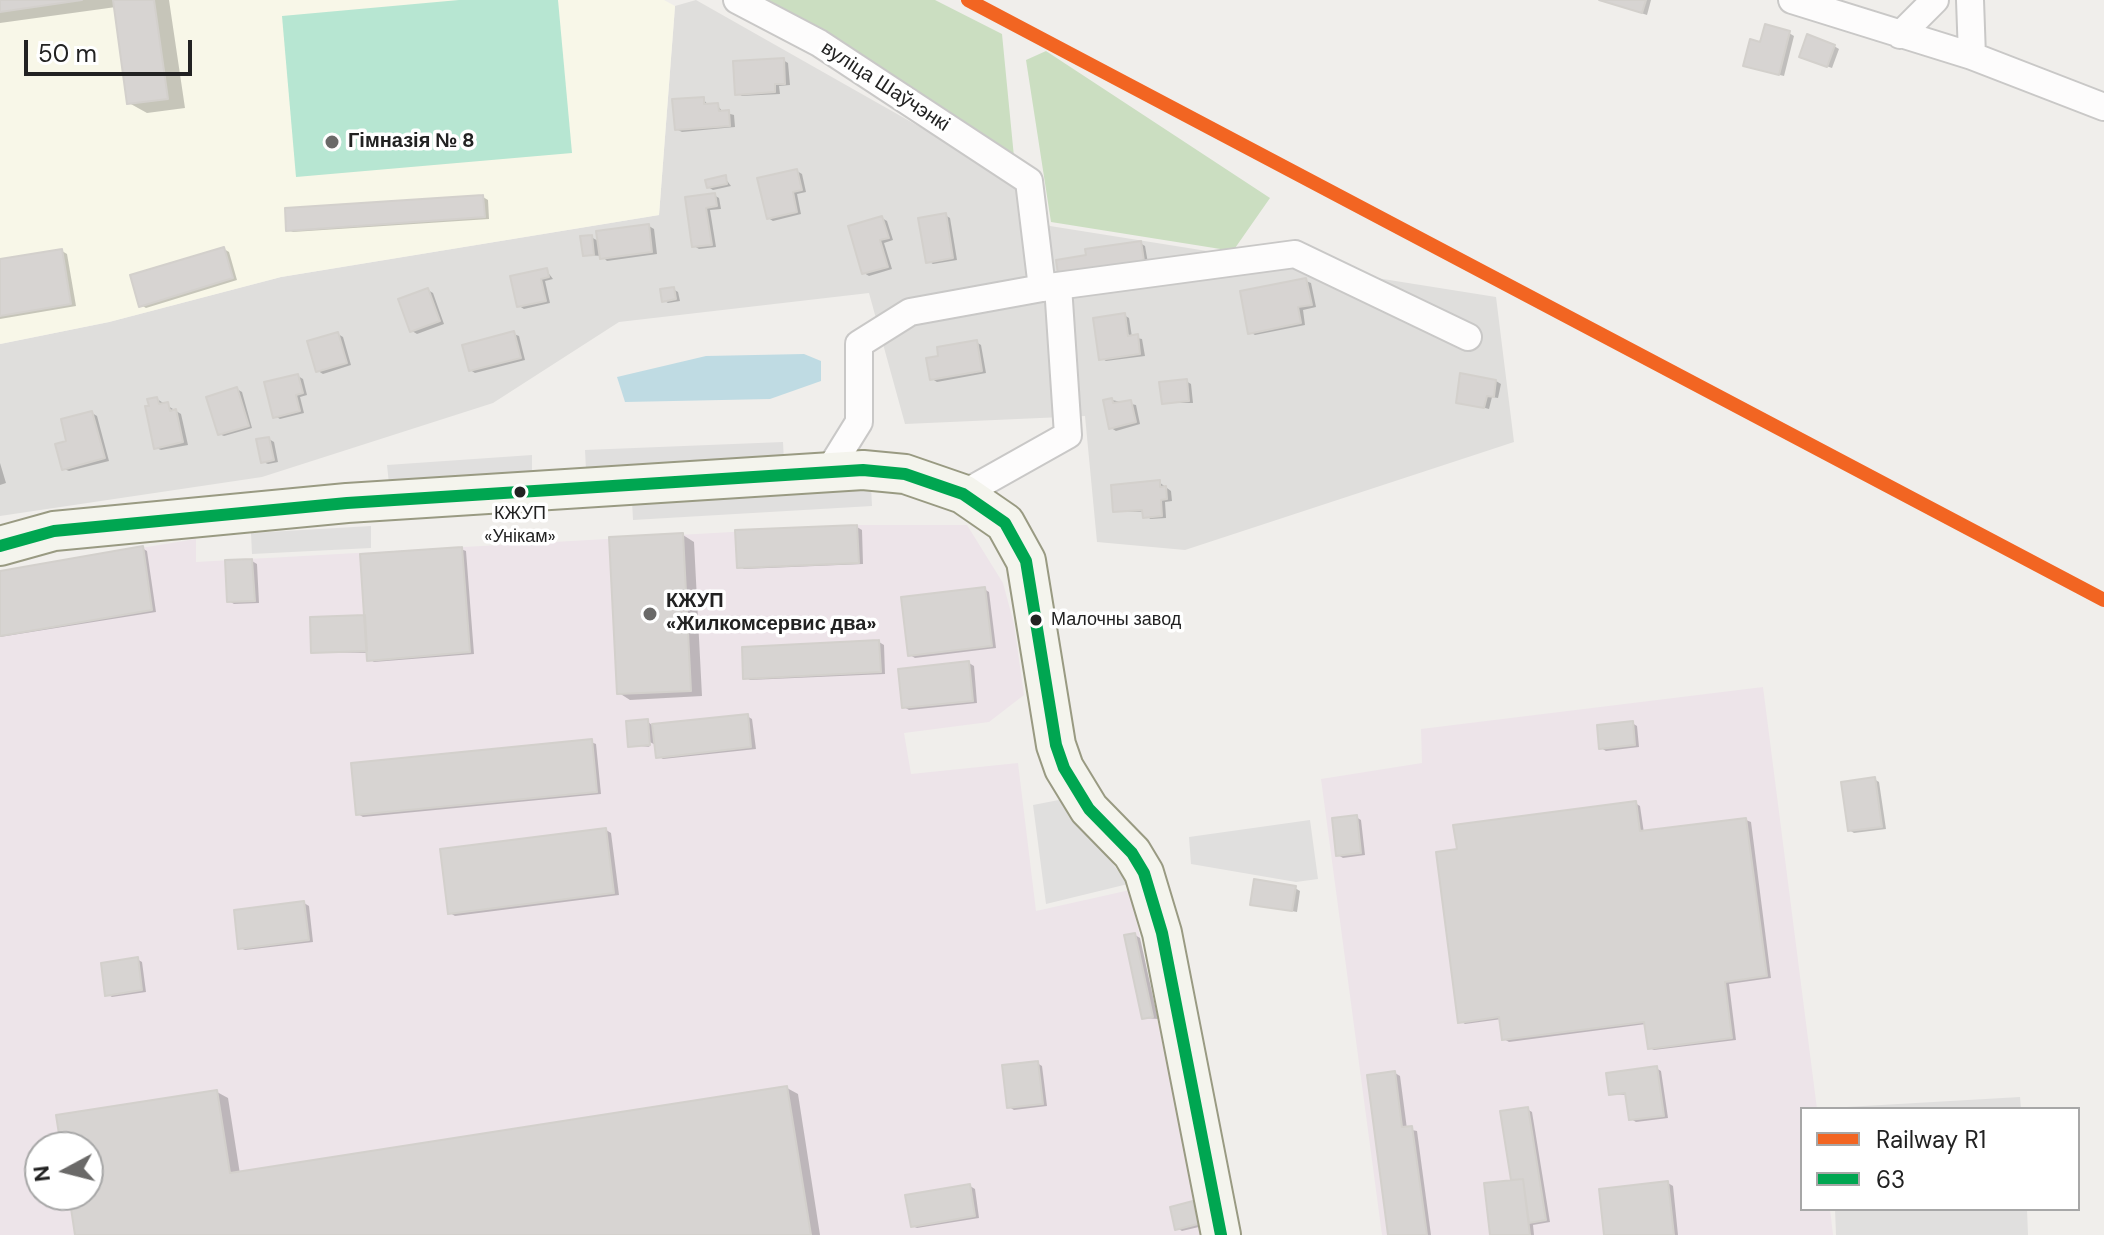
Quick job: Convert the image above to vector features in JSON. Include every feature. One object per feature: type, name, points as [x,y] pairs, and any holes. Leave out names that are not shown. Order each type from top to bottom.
[{"type":"street","name":"вуліца Шаўчэнкі","points":[[737,0],[819,43],[1029,181],[1050,287]]},
{"type":"street","points":[[1792,0],[1972,56],[2104,107]]},
{"type":"street","points":[[1900,35],[1935,0]]},
{"type":"street","points":[[1970,0],[1972,56]]},
{"type":"street","points":[[828,472],[859,422],[859,344],[910,312],[1050,287],[1295,254],[1468,337]]},
{"type":"street","points":[[963,494],[1068,435],[1050,287]]},
{"type":"street","points":[[0,546],[54,531],[331,505],[863,470],[905,474],[963,494],[1005,523],[1026,561],[1056,745],[1064,768],[1089,809],[1132,853],[1144,873],[1162,933],[1221,1235]]},
{"type":"shaded area","name":"Гімназія № 8","points":[[0,0],[664,0],[675,6],[659,215],[281,277],[109,322],[0,344]]},
{"type":"shaded area","points":[[696,0],[1010,178],[1050,226],[1496,297],[1514,442],[1185,550],[1097,542],[1085,416],[905,424],[869,293],[619,322],[493,403],[262,477],[0,516],[0,344],[109,322],[281,277],[659,215],[675,6]]},
{"type":"shaded area","points":[[783,442],[784,461],[586,470],[585,450]]},
{"type":"shaded area","points":[[532,455],[532,476],[389,484],[387,465]]},
{"type":"shaded area","points":[[871,486],[872,506],[633,520],[632,501]]},
{"type":"shaded area","points":[[857,525],[967,525],[1003,583],[1014,624],[1024,695],[989,722],[904,733],[911,774],[1018,763],[1036,911],[1130,890],[1203,1235],[0,1235],[0,571],[196,539],[196,562]]},
{"type":"shaded area","points":[[371,526],[371,548],[252,554],[251,533]]},
{"type":"shaded area","points":[[1763,687],[1817,1107],[1800,1107],[1800,1211],[1830,1211],[1833,1235],[1382,1235],[1321,779],[1422,763],[1421,729]]},
{"type":"shaded area","points":[[1064,799],[1128,884],[1046,904],[1033,805]]},
{"type":"shaded area","points":[[1310,820],[1318,879],[1296,882],[1191,864],[1189,837]]},
{"type":"shaded area","points":[[2020,1097],[2021,1107],[1846,1107]]},
{"type":"shaded area","points":[[1835,1211],[2027,1211],[2028,1235],[1836,1235]]},
{"type":"green space","points":[[459,0],[558,0],[572,153],[296,177],[282,16]]},
{"type":"green space","points":[[759,0],[935,0],[1002,34],[1014,157]]},
{"type":"green space","points":[[1046,51],[1270,198],[1233,251],[1051,222],[1026,60]]},
{"type":"water","points":[[804,354],[821,361],[821,381],[770,399],[625,402],[617,377],[706,356]]},
{"type":"building","points":[[0,0],[82,0],[0,12]]},
{"type":"building","points":[[113,0],[154,0],[168,99],[127,104]]},
{"type":"building","points":[[1599,0],[1646,0],[1642,13]]},
{"type":"building","points":[[1765,24],[1790,31],[1779,75],[1743,66],[1750,39],[1760,42]]},
{"type":"building","points":[[1807,34],[1835,45],[1827,67],[1799,57]]},
{"type":"building","points":[[784,58],[785,84],[775,84],[775,92],[735,95],[733,61]]},
{"type":"building","points":[[704,97],[704,104],[718,103],[719,111],[729,110],[730,126],[675,130],[672,99]]},
{"type":"building","points":[[797,169],[802,190],[793,192],[797,212],[767,219],[757,178]]},
{"type":"building","points":[[726,175],[727,184],[707,188],[705,180]]},
{"type":"building","points":[[715,193],[717,206],[706,208],[712,245],[692,247],[685,197]]},
{"type":"building","points":[[483,195],[485,217],[286,231],[285,208]]},
{"type":"building","points":[[946,213],[953,258],[926,263],[918,218]]},
{"type":"building","points":[[882,216],[889,238],[880,240],[888,267],[862,274],[848,226]]},
{"type":"building","points":[[649,224],[652,252],[600,259],[596,231]]},
{"type":"building","points":[[592,235],[594,255],[583,256],[580,236]]},
{"type":"building","points":[[1141,241],[1144,261],[1058,274],[1056,260],[1086,255],[1085,249]]},
{"type":"building","points":[[224,247],[233,278],[139,307],[130,275]]},
{"type":"building","points":[[62,249],[71,304],[0,316],[0,259]]},
{"type":"building","points":[[547,268],[549,277],[541,279],[546,301],[517,307],[510,276]]},
{"type":"building","points":[[1306,278],[1312,305],[1298,307],[1301,323],[1248,334],[1240,291]]},
{"type":"building","points":[[674,287],[676,299],[662,302],[660,289]]},
{"type":"building","points":[[428,288],[440,321],[410,332],[398,299]]},
{"type":"building","points":[[1125,313],[1128,336],[1138,334],[1140,354],[1099,360],[1093,318]]},
{"type":"building","points":[[514,331],[521,358],[469,371],[462,345]]},
{"type":"building","points":[[338,332],[347,363],[316,372],[307,341]]},
{"type":"building","points":[[977,340],[982,371],[930,380],[926,358],[938,356],[937,347]]},
{"type":"building","points":[[1460,373],[1496,380],[1494,397],[1487,396],[1484,408],[1456,403]]},
{"type":"building","points":[[298,374],[303,393],[296,395],[300,411],[273,418],[264,382]]},
{"type":"building","points":[[1187,379],[1189,401],[1162,404],[1159,382]]},
{"type":"building","points":[[237,387],[249,426],[218,435],[206,397]]},
{"type":"building","points":[[157,397],[159,404],[168,402],[170,411],[176,409],[183,442],[154,449],[145,406],[149,406],[147,399]]},
{"type":"building","points":[[1112,398],[1113,403],[1131,400],[1136,422],[1109,429],[1103,400]]},
{"type":"building","points":[[92,411],[105,458],[62,470],[55,444],[66,441],[61,419]]},
{"type":"building","points":[[269,437],[274,460],[261,463],[256,439]]},
{"type":"building","points":[[1160,480],[1160,487],[1166,486],[1167,499],[1161,500],[1162,516],[1143,518],[1142,510],[1113,512],[1111,485]]},
{"type":"building","points":[[857,525],[859,563],[737,568],[735,530]]},
{"type":"building","name":"КЖУП «Жилкомсервис два»","points":[[683,533],[691,691],[617,694],[609,537]]},
{"type":"building","points":[[143,546],[152,610],[0,636],[0,571]]},
{"type":"building","points":[[462,547],[470,652],[367,661],[360,554]]},
{"type":"building","points":[[252,559],[255,601],[227,602],[225,560]]},
{"type":"building","points":[[985,587],[992,646],[908,656],[901,597]]},
{"type":"building","points":[[365,615],[367,651],[311,653],[310,617]]},
{"type":"building","points":[[879,640],[881,672],[743,679],[742,647]]},
{"type":"building","points":[[969,661],[973,701],[902,708],[898,669]]},
{"type":"building","points":[[748,714],[751,747],[656,758],[652,724]]},
{"type":"building","points":[[648,719],[650,745],[628,747],[626,721]]},
{"type":"building","points":[[1633,721],[1635,745],[1599,749],[1597,725]]},
{"type":"building","points":[[592,739],[597,792],[356,815],[351,763]]},
{"type":"building","points":[[1875,777],[1882,827],[1848,831],[1841,782]]},
{"type":"building","points":[[1636,801],[1640,831],[1746,818],[1767,976],[1725,982],[1732,1038],[1648,1049],[1644,1022],[1502,1040],[1499,1017],[1458,1023],[1436,852],[1457,849],[1453,825]]},
{"type":"building","points":[[1357,815],[1361,853],[1336,856],[1332,818]]},
{"type":"building","points":[[606,828],[614,893],[448,914],[440,849]]},
{"type":"building","points":[[1254,879],[1296,886],[1292,911],[1250,905]]},
{"type":"building","points":[[304,901],[309,940],[238,949],[234,910]]},
{"type":"building","points":[[1135,933],[1153,1017],[1142,1019],[1124,935]]},
{"type":"building","points":[[138,957],[142,990],[105,996],[101,963]]},
{"type":"building","points":[[1038,1061],[1043,1104],[1007,1108],[1002,1065]]},
{"type":"building","points":[[1657,1066],[1664,1116],[1629,1120],[1625,1093],[1609,1095],[1606,1073]]},
{"type":"building","points":[[1395,1071],[1402,1127],[1412,1126],[1427,1235],[1388,1235],[1367,1075]]},
{"type":"building","points":[[787,1086],[811,1235],[75,1235],[71,1211],[104,1211],[104,1131],[58,1131],[56,1115],[217,1090],[230,1173]]},
{"type":"building","points":[[1528,1107],[1546,1220],[1529,1223],[1523,1179],[1511,1180],[1500,1111]]},
{"type":"building","points":[[1523,1179],[1530,1235],[1490,1235],[1484,1183]]},
{"type":"building","points":[[1668,1181],[1674,1235],[1604,1235],[1599,1189]]},
{"type":"building","points":[[970,1184],[975,1216],[911,1227],[905,1195]]},
{"type":"building","points":[[1193,1201],[1198,1224],[1175,1230],[1170,1207]]},
{"type":"rail line","name":"R1","points":[[968,0],[2104,600]]},
{"type":"transit line","name":"63","points":[[0,546],[54,531],[347,503],[863,470],[905,474],[963,494],[1005,523],[1026,561],[1056,745],[1064,768],[1089,809],[1132,853],[1144,873],[1162,933],[1221,1235]]},
{"type":"place","name":"Гімназія № 8","points":[[332,142]]},
{"type":"place","name":"КЖУП «Унікам»","points":[[520,492]]},
{"type":"place","name":"КЖУП «Жилкомсервис два»","points":[[650,614]]},
{"type":"place","name":"Малочны завод","points":[[1036,620]]}]
